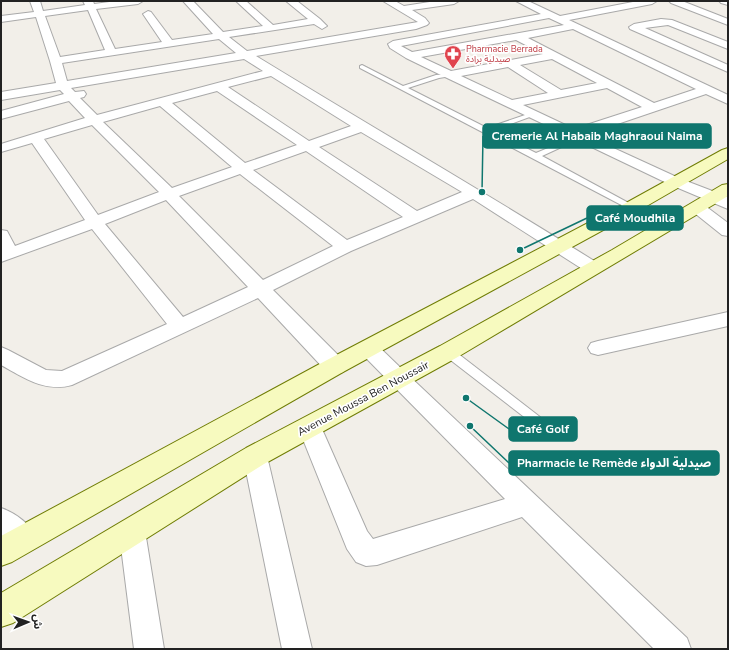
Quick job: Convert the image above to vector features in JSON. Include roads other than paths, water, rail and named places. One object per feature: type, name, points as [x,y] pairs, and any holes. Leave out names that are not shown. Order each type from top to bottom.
[{"type":"street","points":[[1,19],[38,7],[138,1]]},
{"type":"street","points":[[188,1],[221,36],[244,54],[362,127],[474,193],[593,268]]},
{"type":"street","points":[[241,1],[271,28]]},
{"type":"street","points":[[291,1],[317,21],[337,40]]},
{"type":"street","points":[[1,114],[67,91],[188,64],[412,27],[424,23],[422,20],[388,1]]},
{"type":"street","points":[[403,9],[454,1]]},
{"type":"street","points":[[521,1],[728,100]]},
{"type":"street","points":[[652,1],[393,44],[410,56],[449,75],[717,200],[728,231]]},
{"type":"street","points":[[674,1],[728,22]]},
{"type":"street","points":[[724,1],[728,2]]},
{"type":"street","points":[[90,4],[112,52]]},
{"type":"street","points":[[580,4],[597,11]]},
{"type":"street","points":[[38,7],[67,91],[336,366]]},
{"type":"street","points":[[148,14],[169,44]]},
{"type":"street","points":[[56,61],[317,21]]},
{"type":"street","points":[[728,46],[669,22],[634,27],[728,69]]},
{"type":"street","points":[[410,56],[575,26]]},
{"type":"street","points":[[519,37],[654,108]]},
{"type":"street","points":[[426,63],[531,44]]},
{"type":"street","points":[[449,75],[552,55]]},
{"type":"street","points":[[509,63],[559,94]]},
{"type":"street","points":[[1,148],[94,120],[272,72]]},
{"type":"street","points":[[512,104],[608,84]]},
{"type":"street","points":[[218,86],[306,146],[415,217]]},
{"type":"street","points":[[576,135],[706,90]]},
{"type":"street","points":[[1,96],[67,91]]},
{"type":"street","points":[[164,102],[243,169],[344,247]]},
{"type":"street","points":[[1,234],[5,256],[169,194],[362,127]]},
{"type":"street","points":[[35,137],[95,222],[180,326]]},
{"type":"street","points":[[1,552],[336,366],[632,207],[728,153]]},
{"type":"street","points":[[1,354],[42,378],[64,380],[260,289],[344,247],[474,193]]},
{"type":"street","name":"Avenue Moussa Ben Noussair","points":[[1,611],[255,456],[398,380],[593,268],[717,200]]},
{"type":"street","points":[[598,348],[728,319]]},
{"type":"street","points":[[368,349],[398,380],[676,649]]},
{"type":"street","points":[[310,427],[357,540],[366,553],[377,552],[527,504]]},
{"type":"street","points":[[255,456],[296,649]]},
{"type":"street","points":[[1,520],[24,539]]},
{"type":"street","points":[[132,531],[149,649]]},
{"type":"lane","points":[[362,67],[632,207]]},
{"type":"lane","points":[[403,88],[438,76],[449,75]]},
{"type":"lane","points":[[486,131],[533,114]]},
{"type":"lane","points":[[536,156],[576,135]]},
{"type":"lane","points":[[448,352],[536,420]]},
{"type":"place","name":"Pharmacie Berrada صيدلية برادة","points":[[453,69]]},
{"type":"place","name":"Cremerie Al Habaib Maghraoui Naima","points":[[482,192]]},
{"type":"place","name":"Café Moudhila","points":[[520,250]]},
{"type":"place","name":"Café Golf","points":[[466,398]]},
{"type":"place","name":"Pharmacie le Remède صيدلية الدواء","points":[[470,426]]}]
